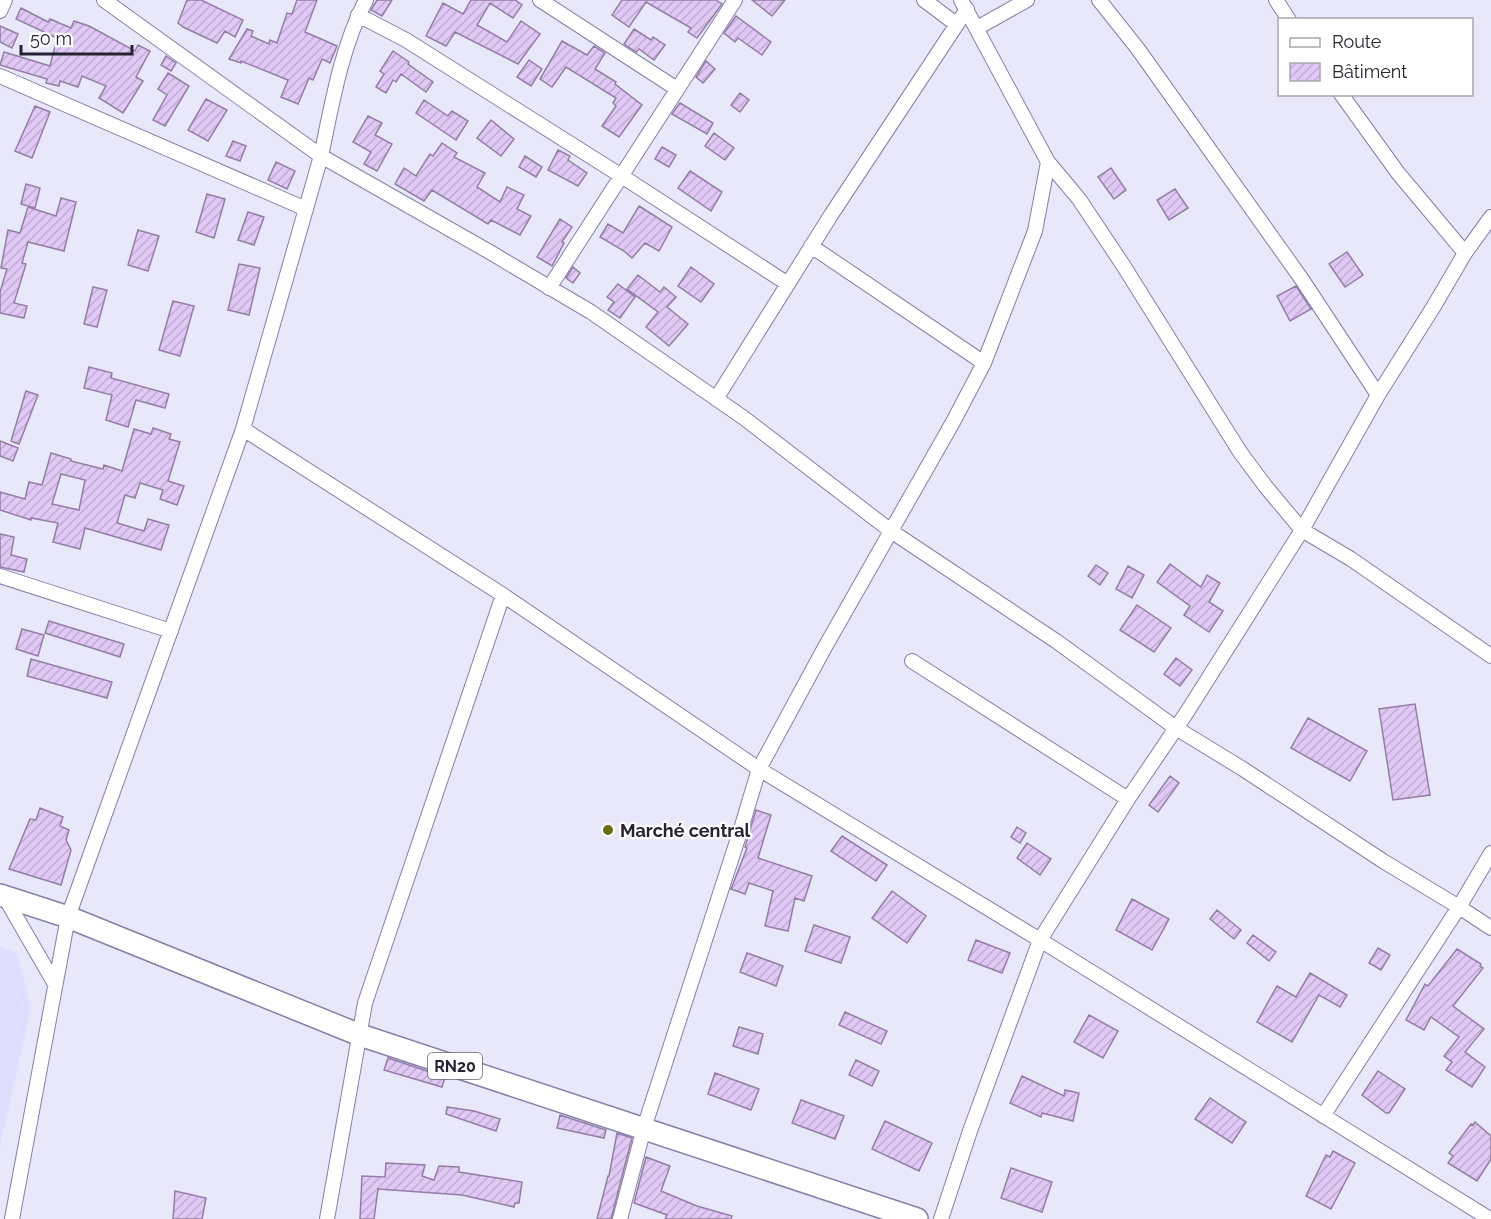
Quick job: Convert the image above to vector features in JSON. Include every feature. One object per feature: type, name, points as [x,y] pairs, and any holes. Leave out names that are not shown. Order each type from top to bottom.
[{"type":"main road","name":"RN20","points":[[2,895],[68,917],[360,1035],[917,1219]]},
{"type":"street","points":[[0,11],[4,0]]},
{"type":"street","points":[[104,0],[321,156],[591,312],[717,399],[891,531],[1056,641],[1176,728],[1491,928]]},
{"type":"street","points":[[12,1219],[27,1148],[68,917],[243,429],[321,156],[340,70],[358,15],[366,0]]},
{"type":"street","points":[[540,0],[676,89]]},
{"type":"street","points":[[549,288],[735,0]]},
{"type":"street","points":[[924,0],[956,24]]},
{"type":"street","points":[[977,28],[1027,0]]},
{"type":"street","points":[[1100,0],[1138,49],[1303,281],[1378,395]]},
{"type":"street","points":[[1276,0],[1288,18]]},
{"type":"street","points":[[717,399],[811,246],[956,24],[964,5]]},
{"type":"street","points":[[964,5],[1048,162],[1079,199],[1240,452],[1302,530],[1351,559],[1491,656]]},
{"type":"street","points":[[358,15],[406,40],[788,284]]},
{"type":"street","points":[[0,76],[306,209]]},
{"type":"street","points":[[1342,96],[1432,217],[1464,253]]},
{"type":"street","points":[[620,1219],[644,1128],[759,769],[984,363],[1035,231],[1048,162]]},
{"type":"street","points":[[941,1219],[969,1131],[1040,940],[1302,530],[1378,395],[1464,253],[1491,217]]},
{"type":"street","points":[[811,246],[984,363]]},
{"type":"street","points":[[243,429],[503,595],[759,769],[1490,1219]]},
{"type":"street","points":[[0,576],[171,631]]},
{"type":"street","points":[[327,1219],[365,1003],[503,595]]},
{"type":"street","points":[[912,661],[1128,799]]},
{"type":"street","points":[[1323,1116],[1491,854]]},
{"type":"street","points":[[2,895],[55,984]]},
{"type":"shaded area","points":[[0,947],[17,953],[31,1009],[0,1147]]},
{"type":"building","points":[[187,0],[201,0],[243,20],[235,37],[225,31],[217,43],[183,27],[178,23]]},
{"type":"building","points":[[297,0],[317,0],[305,32],[337,46],[330,63],[322,59],[313,80],[309,78],[298,104],[281,97],[288,80],[241,61],[241,63],[229,59],[247,29],[253,31],[251,36],[269,44],[270,40],[277,43],[287,13],[292,14]]},
{"type":"building","points":[[377,0],[392,0],[382,16],[371,10]]},
{"type":"building","points":[[471,0],[515,0],[522,5],[513,18],[490,3],[477,25],[507,42],[521,21],[540,34],[518,64],[455,32],[446,46],[426,36],[443,3],[463,14]]},
{"type":"building","points":[[622,0],[716,0],[722,4],[697,38],[688,32],[691,28],[646,2],[629,27],[612,15]]},
{"type":"building","points":[[752,0],[785,0],[772,16]]},
{"type":"building","points":[[21,8],[48,22],[50,19],[71,28],[74,21],[89,26],[135,51],[138,45],[150,51],[136,77],[143,81],[123,113],[99,98],[106,86],[82,76],[78,87],[60,81],[59,86],[46,83],[47,79],[0,65],[4,52],[50,66],[57,38],[16,19]]},
{"type":"building","points":[[736,16],[771,42],[762,55],[738,38],[735,42],[724,33]]},
{"type":"building","points":[[0,26],[18,34],[12,48],[0,42]]},
{"type":"building","points":[[634,29],[651,40],[653,37],[665,45],[654,60],[639,49],[636,52],[624,44]]},
{"type":"building","points":[[562,41],[587,55],[594,46],[605,53],[595,69],[616,82],[615,84],[642,105],[619,137],[602,126],[616,106],[613,103],[616,98],[566,67],[552,87],[540,79]]},
{"type":"building","points":[[393,51],[433,82],[426,92],[401,74],[396,82],[393,80],[386,93],[376,87],[384,74],[380,71]]},
{"type":"building","points":[[166,56],[176,63],[171,71],[161,65]]},
{"type":"building","points":[[529,60],[542,69],[531,86],[517,77]]},
{"type":"building","points":[[706,61],[715,69],[703,83],[696,77]]},
{"type":"building","points":[[168,73],[189,86],[165,126],[153,120],[167,95],[158,89]]},
{"type":"building","points":[[740,93],[749,100],[740,112],[731,105]]},
{"type":"building","points":[[206,99],[227,110],[208,141],[188,130]]},
{"type":"building","points":[[424,100],[448,116],[452,111],[468,121],[456,140],[416,113]]},
{"type":"building","points":[[680,103],[713,123],[707,134],[672,114]]},
{"type":"building","points":[[35,106],[50,112],[32,158],[15,151]]},
{"type":"building","points":[[368,116],[382,123],[375,135],[392,144],[377,171],[364,164],[371,152],[353,142]]},
{"type":"building","points":[[491,120],[514,139],[501,156],[477,138]]},
{"type":"building","points":[[714,133],[734,148],[725,160],[705,146]]},
{"type":"building","points":[[233,141],[246,146],[240,161],[226,156]]},
{"type":"building","points":[[442,143],[457,153],[454,157],[485,173],[477,187],[500,202],[507,187],[524,195],[517,209],[531,216],[520,235],[491,220],[488,224],[432,190],[424,201],[395,184],[404,168],[416,176],[430,154],[433,156]]},
{"type":"building","points":[[662,147],[676,155],[669,167],[655,159]]},
{"type":"building","points":[[558,150],[570,156],[568,160],[587,173],[578,186],[548,170]]},
{"type":"building","points":[[525,156],[542,167],[536,177],[519,167]]},
{"type":"building","points":[[276,162],[295,171],[287,189],[268,180]]},
{"type":"building","points":[[1111,168],[1126,190],[1114,199],[1098,177]]},
{"type":"building","points":[[690,171],[722,192],[711,211],[678,188]]},
{"type":"building","points":[[26,184],[40,188],[35,208],[21,204]]},
{"type":"building","points":[[1175,189],[1188,208],[1169,220],[1157,200]]},
{"type":"building","points":[[207,194],[225,199],[214,238],[196,232]]},
{"type":"building","points":[[61,198],[76,202],[64,251],[28,242],[22,263],[26,264],[14,303],[27,306],[24,318],[0,313],[0,292],[7,269],[1,268],[8,230],[20,233],[28,207],[56,216]]},
{"type":"building","points":[[639,206],[672,227],[659,251],[645,243],[632,258],[600,237],[608,224],[623,233]]},
{"type":"building","points":[[248,212],[264,217],[254,245],[238,240]]},
{"type":"building","points":[[560,219],[572,227],[562,242],[564,243],[552,266],[537,257]]},
{"type":"building","points":[[138,230],[159,236],[148,271],[128,265]]},
{"type":"building","points":[[1347,252],[1363,275],[1345,287],[1329,264]]},
{"type":"building","points":[[239,264],[260,268],[249,315],[228,310]]},
{"type":"building","points":[[573,267],[580,273],[573,283],[566,278]]},
{"type":"building","points":[[691,267],[714,284],[701,302],[678,286]]},
{"type":"building","points":[[638,275],[660,292],[664,287],[676,297],[667,307],[688,324],[669,346],[646,327],[658,312],[627,289]]},
{"type":"building","points":[[618,284],[635,297],[620,318],[608,310],[614,302],[607,297]]},
{"type":"building","points":[[1296,286],[1311,309],[1290,321],[1277,296]]},
{"type":"building","points":[[93,287],[107,290],[97,327],[84,324]]},
{"type":"building","points":[[173,301],[194,306],[180,356],[159,350]]},
{"type":"building","points":[[89,367],[112,373],[111,378],[169,394],[165,408],[136,400],[128,427],[106,420],[112,395],[84,388]]},
{"type":"building","points":[[26,391],[38,395],[19,444],[11,441]]},
{"type":"building","points":[[153,428],[171,434],[169,439],[180,442],[168,481],[184,486],[177,505],[160,499],[163,490],[140,483],[135,498],[125,495],[117,523],[144,531],[148,519],[169,525],[161,550],[85,528],[80,549],[53,542],[58,523],[31,518],[31,520],[0,510],[0,492],[25,499],[29,482],[42,485],[51,453],[71,459],[71,461],[103,469],[104,465],[122,471],[134,429],[151,434]],"holes":[[[61,474],[85,480],[79,510],[52,504]]]},
{"type":"building","points":[[0,441],[18,448],[13,461],[0,456]]},
{"type":"building","points":[[0,534],[14,537],[11,555],[27,559],[24,572],[0,567]]},
{"type":"building","points":[[1170,564],[1201,587],[1207,575],[1220,583],[1209,602],[1223,611],[1209,632],[1184,615],[1190,606],[1157,582]]},
{"type":"building","points":[[1096,565],[1108,573],[1100,585],[1088,576]]},
{"type":"building","points":[[1128,566],[1144,575],[1132,598],[1116,589]]},
{"type":"building","points":[[1137,605],[1171,628],[1154,652],[1120,630]]},
{"type":"building","points":[[49,621],[124,644],[120,657],[45,633]]},
{"type":"building","points":[[22,629],[44,635],[38,656],[16,649]]},
{"type":"building","points":[[1176,658],[1192,670],[1180,686],[1164,674]]},
{"type":"building","points":[[31,659],[112,682],[107,698],[27,676]]},
{"type":"building","points":[[1415,704],[1430,795],[1393,800],[1379,709]]},
{"type":"building","points":[[1308,718],[1367,751],[1350,781],[1291,748]]},
{"type":"building","points":[[1170,776],[1179,783],[1158,812],[1149,805]]},
{"type":"building","points":[[40,808],[63,817],[60,826],[69,830],[66,840],[71,850],[61,885],[9,869],[30,819],[36,820]]},
{"type":"building","points":[[756,810],[771,815],[758,858],[812,876],[804,901],[795,898],[788,931],[765,926],[773,891],[749,883],[745,894],[731,889],[747,848],[745,847]]},
{"type":"building","points":[[1017,827],[1026,833],[1020,843],[1011,837]]},
{"type":"building","points":[[842,836],[887,865],[876,881],[831,851]]},
{"type":"building","points":[[1027,843],[1051,859],[1040,875],[1017,858]]},
{"type":"building","points":[[892,891],[926,916],[907,943],[872,918]]},
{"type":"building","points":[[1132,899],[1169,919],[1152,950],[1116,930]]},
{"type":"building","points":[[1217,910],[1241,930],[1234,939],[1210,919]]},
{"type":"building","points":[[814,925],[850,937],[841,963],[805,951]]},
{"type":"building","points":[[1253,935],[1276,952],[1269,961],[1247,943]]},
{"type":"building","points":[[976,940],[1010,953],[1002,973],[968,960]]},
{"type":"building","points":[[1378,948],[1390,955],[1381,970],[1369,963]]},
{"type":"building","points":[[1457,949],[1481,964],[1483,968],[1453,1006],[1484,1029],[1465,1052],[1485,1067],[1472,1087],[1446,1070],[1452,1062],[1444,1056],[1459,1037],[1431,1017],[1424,1030],[1406,1020],[1425,984],[1428,986]]},
{"type":"building","points":[[747,953],[783,966],[776,986],[740,972]]},
{"type":"building","points":[[1310,973],[1347,995],[1340,1007],[1319,995],[1292,1042],[1257,1022],[1277,986],[1296,997]]},
{"type":"building","points":[[845,1012],[887,1031],[881,1044],[839,1025]]},
{"type":"building","points":[[1089,1015],[1118,1031],[1103,1058],[1074,1042]]},
{"type":"building","points":[[739,1027],[763,1034],[758,1054],[733,1046]]},
{"type":"building","points":[[388,1058],[445,1077],[442,1087],[384,1070]]},
{"type":"building","points":[[856,1060],[879,1071],[872,1086],[849,1075]]},
{"type":"building","points":[[1378,1071],[1405,1089],[1389,1113],[1362,1095]]},
{"type":"building","points":[[715,1073],[759,1089],[751,1110],[708,1094]]},
{"type":"building","points":[[1022,1076],[1064,1096],[1065,1090],[1079,1093],[1073,1121],[1042,1113],[1041,1117],[1010,1103]]},
{"type":"building","points":[[1210,1098],[1246,1122],[1232,1143],[1195,1119]]},
{"type":"building","points":[[801,1100],[844,1116],[835,1139],[792,1123]]},
{"type":"building","points":[[447,1107],[474,1111],[500,1119],[496,1131],[446,1114]]},
{"type":"building","points":[[560,1115],[606,1130],[604,1138],[557,1128]]},
{"type":"building","points":[[885,1121],[932,1143],[919,1171],[872,1149]]},
{"type":"building","points":[[1475,1122],[1491,1136],[1491,1159],[1477,1181],[1448,1163],[1453,1156],[1449,1153]]},
{"type":"building","points":[[617,1133],[632,1138],[611,1219],[597,1219],[609,1176]]},
{"type":"building","points":[[1333,1151],[1355,1163],[1331,1209],[1306,1196],[1326,1155],[1330,1157]]},
{"type":"building","points":[[646,1157],[670,1166],[661,1191],[697,1206],[732,1216],[731,1219],[665,1219],[667,1215],[634,1203]]},
{"type":"building","points":[[386,1163],[425,1165],[422,1176],[434,1180],[439,1166],[459,1167],[459,1172],[522,1182],[519,1203],[515,1203],[514,1207],[462,1195],[378,1189],[374,1219],[360,1219],[362,1176],[385,1177]]},
{"type":"building","points":[[1011,1168],[1052,1182],[1042,1212],[1001,1198]]},
{"type":"building","points":[[175,1191],[206,1198],[202,1219],[173,1219]]},
{"type":"place","name":"Marché central","points":[[608,830]]}]
